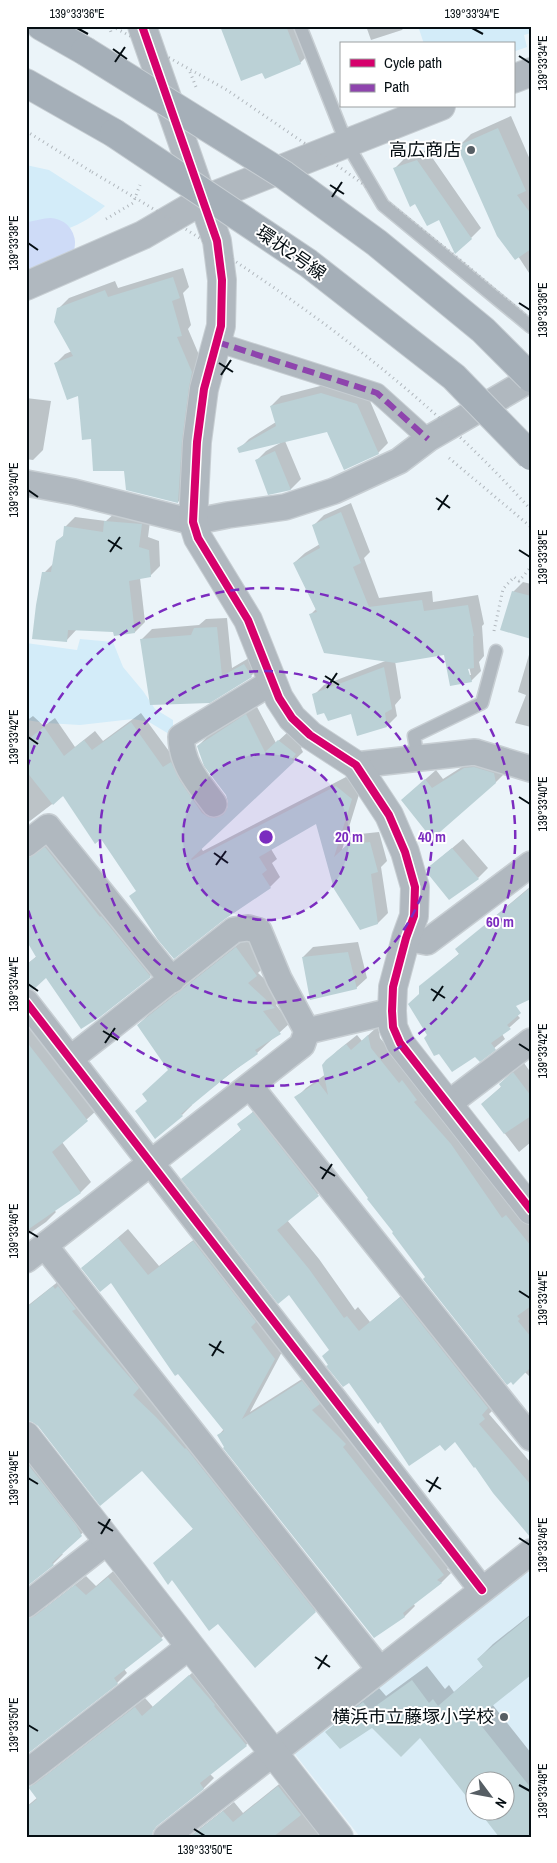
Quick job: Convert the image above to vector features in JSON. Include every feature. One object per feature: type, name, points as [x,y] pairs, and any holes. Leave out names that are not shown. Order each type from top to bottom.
[{"type":"main road","points":[[41,26],[85,51],[284,175],[377,243],[453,305],[483,330],[531,379]]},
{"type":"main road","name":"環状2号線","points":[[26,83],[114,133],[316,269],[454,377],[531,456]]},
{"type":"street","points":[[142,26],[217,241],[222,280],[221,326],[204,389],[197,442],[193,522],[198,538],[248,620],[279,698],[292,718],[310,735],[356,765],[389,815],[408,861],[415,887],[414,916],[393,987],[392,1011],[394,1027],[400,1043],[530,1206]]},
{"type":"street","points":[[514,78],[531,72]]},
{"type":"street","points":[[26,286],[143,236],[203,200],[436,108]]},
{"type":"street","points":[[217,342],[377,393],[428,439]]},
{"type":"street","points":[[26,483],[74,492],[193,522],[285,507],[334,491],[399,461],[428,439],[531,379]]},
{"type":"street","points":[[214,804],[190,772],[182,748],[181,737],[272,682]]},
{"type":"street","points":[[356,765],[475,752],[531,769]]},
{"type":"street","points":[[26,844],[48,827],[172,980]]},
{"type":"street","points":[[406,938],[426,942],[531,864]]},
{"type":"street","points":[[70,1059],[234,930],[248,928],[259,931],[279,979],[307,1031],[302,1045],[36,1253],[380,1670]]},
{"type":"street","points":[[26,1002],[482,1590]]},
{"type":"street","points":[[307,1031],[392,1011]]},
{"type":"street","points":[[448,1104],[531,1041]]},
{"type":"street","points":[[250,1086],[531,1438]]},
{"type":"street","points":[[27,1438],[339,1837]]},
{"type":"street","points":[[26,1605],[108,1541]]},
{"type":"street","points":[[166,1837],[531,1552]]},
{"type":"street","points":[[26,1773],[190,1646]]},
{"type":"lane","points":[[300,26],[346,142],[383,205],[531,327]]},
{"type":"lane","points":[[418,759],[414,736],[482,703],[496,651]]},
{"type":"path","points":[[112,26],[226,90],[345,171],[464,263],[531,320]]},
{"type":"path","points":[[26,131],[161,213],[264,281],[339,336],[424,404],[468,444],[531,510]]},
{"type":"path","points":[[428,439],[531,526]]},
{"type":"path","points":[[496,651],[492,644],[503,589],[514,577],[519,581],[531,567]]},
{"type":"shaded area","points":[[418,26],[531,26],[531,33],[524,35],[527,47],[514,52],[514,42],[423,42]]},
{"type":"shaded area","points":[[26,165],[49,170],[105,206],[77,225],[26,241]]},
{"type":"shaded area","points":[[80,639],[113,642],[123,667],[155,709],[173,720],[173,727],[169,734],[149,722],[133,719],[80,725],[26,720],[26,643],[77,650]]},
{"type":"shaded area","points":[[531,1565],[531,1837],[360,1837],[294,1753]]},
{"type":"building","points":[[220,26],[286,26],[301,64],[265,79],[262,73],[241,81]]},
{"type":"building","points":[[498,128],[526,191],[517,195],[531,214],[531,249],[515,260],[497,236],[457,146]]},
{"type":"building","points":[[417,160],[472,239],[455,254],[439,220],[427,226],[415,204],[410,207],[393,168]]},
{"type":"building","points":[[173,277],[180,298],[172,301],[182,336],[177,337],[192,372],[182,440],[178,503],[126,490],[124,471],[93,471],[91,439],[82,440],[78,396],[67,400],[54,363],[73,356],[54,322],[57,308],[105,290],[108,297]]},
{"type":"building","points":[[321,393],[357,404],[379,454],[344,470],[327,432],[239,453],[237,448],[276,426],[270,406]]},
{"type":"building","points":[[275,451],[291,490],[268,495],[255,460]]},
{"type":"building","points":[[341,512],[361,563],[353,567],[369,607],[422,600],[424,611],[468,605],[474,636],[474,668],[468,669],[472,682],[450,686],[444,655],[396,663],[324,653],[309,614],[317,612],[293,563],[320,548],[312,525]]},
{"type":"building","points":[[104,521],[142,524],[139,547],[149,550],[151,577],[129,581],[135,633],[114,636],[113,632],[68,630],[67,642],[32,639],[42,572],[51,572],[56,541],[63,536],[64,526],[103,532]]},
{"type":"building","points":[[512,591],[531,596],[531,639],[500,630]]},
{"type":"building","points":[[217,627],[222,676],[244,664],[252,677],[210,703],[150,705],[140,639],[191,635],[194,628]]},
{"type":"building","points":[[384,667],[392,709],[385,713],[387,727],[357,736],[351,714],[328,721],[324,713],[317,715],[312,694]]},
{"type":"building","points":[[246,714],[265,752],[278,740],[296,754],[292,759],[294,762],[191,859],[336,786],[352,799],[334,857],[348,844],[370,842],[378,872],[371,874],[378,924],[360,930],[334,889],[316,824],[259,857],[267,870],[262,874],[271,888],[225,919],[174,959],[158,940],[129,896],[136,891],[101,839],[95,844],[63,796],[53,805],[26,771],[26,741],[44,727],[64,756],[84,740],[92,750],[131,722],[163,767],[171,762],[180,781],[202,813],[208,817],[215,818],[223,815],[227,809],[228,802],[226,795],[204,766],[197,746]]},
{"type":"building","points":[[474,767],[494,773],[496,783],[432,839],[401,800],[425,779],[432,788],[464,768]]},
{"type":"building","points":[[45,847],[100,917],[151,977],[100,1017],[81,1029],[46,978],[33,990],[26,988],[26,965],[36,957],[26,940],[26,860]]},
{"type":"building","points":[[452,848],[479,879],[449,900],[426,869]]},
{"type":"building","points":[[531,887],[531,999],[516,1006],[521,1013],[507,1025],[511,1029],[491,1043],[496,1050],[480,1062],[475,1057],[452,1072],[439,1054],[434,1056],[424,1038],[427,1035],[408,1004],[419,994],[419,986],[459,954],[455,949]]},
{"type":"building","points":[[236,947],[257,976],[248,983],[275,1008],[263,1011],[281,1034],[255,1050],[258,1054],[232,1072],[181,1114],[183,1116],[155,1139],[135,1111],[147,1101],[142,1094],[168,1070],[137,1025]]},
{"type":"building","points":[[348,952],[357,989],[310,1000],[302,957]]},
{"type":"building","points":[[368,1035],[371,1048],[399,1083],[402,1080],[417,1100],[414,1102],[451,1144],[502,1218],[506,1215],[531,1246],[531,1306],[517,1316],[520,1319],[518,1321],[531,1337],[531,1367],[513,1385],[511,1382],[507,1385],[423,1279],[425,1277],[294,1097],[318,1082],[328,1095],[322,1065],[346,1044],[351,1050]]},
{"type":"building","points":[[26,1041],[88,1121],[52,1152],[81,1193],[26,1231]]},
{"type":"building","points":[[513,1072],[531,1096],[531,1116],[504,1134],[481,1104],[501,1087],[499,1084]]},
{"type":"building","points":[[253,1112],[319,1196],[277,1230],[309,1269],[344,1318],[347,1316],[359,1331],[400,1297],[488,1408],[482,1415],[485,1419],[479,1424],[531,1485],[531,1538],[493,1493],[455,1442],[445,1451],[440,1445],[409,1466],[380,1422],[378,1424],[349,1383],[343,1387],[326,1366],[328,1365],[322,1356],[329,1350],[289,1295],[278,1304],[181,1179],[241,1130],[237,1124]]},
{"type":"building","points":[[118,1238],[148,1275],[193,1241],[256,1322],[251,1327],[275,1359],[242,1419],[302,1381],[320,1404],[312,1410],[346,1444],[343,1447],[444,1575],[437,1580],[442,1583],[403,1613],[405,1617],[374,1638],[223,1448],[217,1435],[224,1431],[178,1374],[175,1376],[111,1283],[100,1292],[81,1268]]},
{"type":"building","points":[[53,1286],[55,1289],[58,1286],[76,1309],[72,1311],[139,1388],[133,1395],[186,1448],[316,1612],[255,1668],[218,1624],[209,1631],[172,1580],[168,1585],[153,1563],[193,1529],[142,1471],[100,1506],[38,1426],[26,1421],[26,1308]]},
{"type":"building","points":[[26,1462],[76,1525],[82,1536],[52,1563],[54,1565],[26,1587]]},
{"type":"building","points":[[108,1577],[163,1640],[114,1678],[118,1684],[26,1755],[26,1619],[35,1616],[75,1585],[86,1595]]},
{"type":"building","points":[[531,1615],[531,1675],[476,1719],[531,1788],[531,1837],[499,1837],[486,1820],[514,1820],[514,1770],[464,1770],[464,1793],[420,1738],[401,1757],[372,1728],[340,1749],[325,1732],[363,1702],[370,1710],[412,1680],[429,1703],[433,1699],[438,1706],[483,1667],[477,1659]]},
{"type":"building","points":[[189,1675],[247,1746],[200,1783],[204,1789],[157,1826],[153,1831],[152,1837],[26,1837],[26,1808],[37,1799],[28,1787],[35,1784],[135,1707],[142,1716]]},
{"type":"building","points":[[278,1786],[301,1815],[273,1837],[190,1837],[223,1811],[233,1822]]},
{"type":"waterway","points":[[26,248],[50,243]]},
{"type":"marked path","points":[[217,342],[377,393],[428,439]]},
{"type":"cycle path","points":[[142,26],[217,241],[222,280],[221,326],[204,389],[197,442],[193,522],[198,538],[248,620],[279,698],[292,718],[310,735],[356,765],[389,815],[405,852],[415,887],[414,916],[393,987],[393,1027],[400,1043],[531,1210]]},
{"type":"cycle path","points":[[26,1002],[482,1590]]},
{"type":"place","name":"高広商店","points":[[471,150]]},
{"type":"place","name":"横浜市立藤塚小学校","points":[[504,1717]]}]
